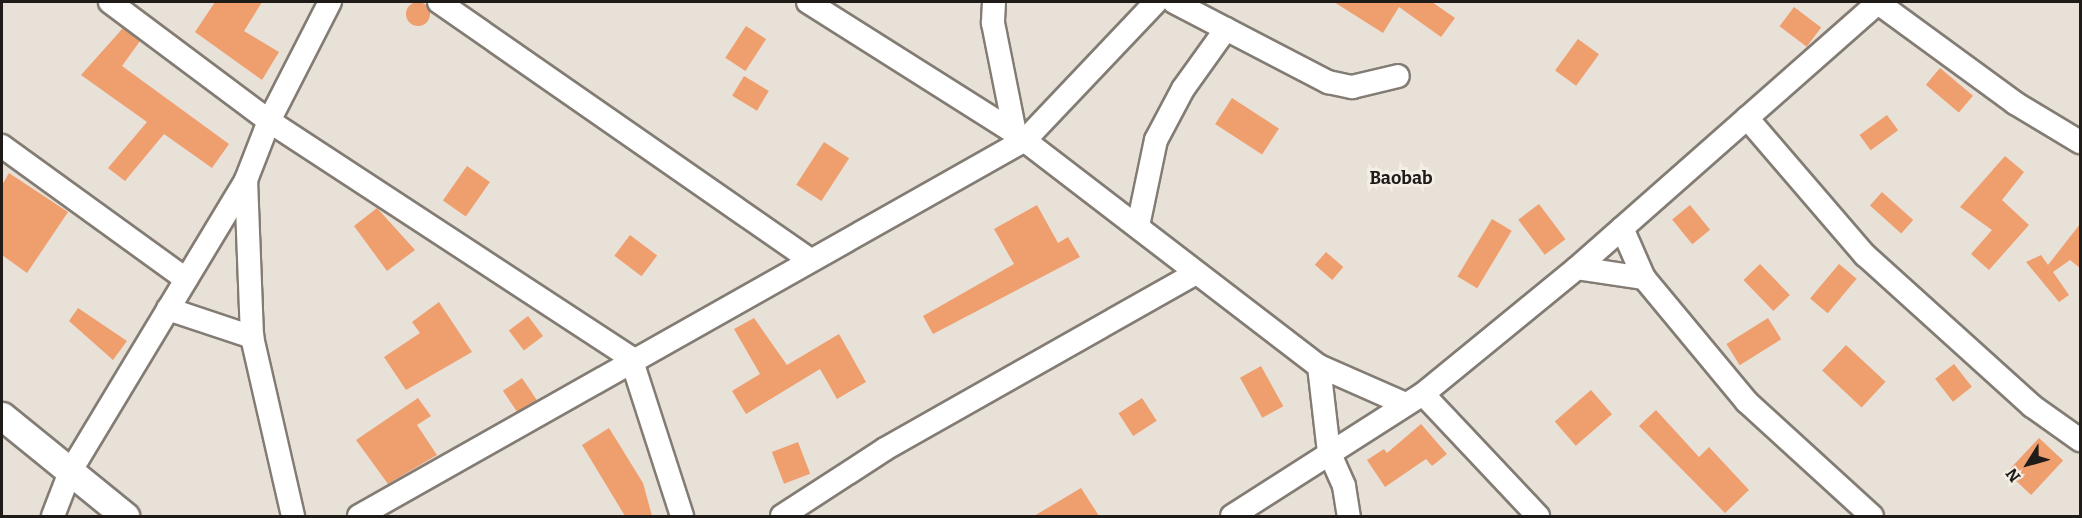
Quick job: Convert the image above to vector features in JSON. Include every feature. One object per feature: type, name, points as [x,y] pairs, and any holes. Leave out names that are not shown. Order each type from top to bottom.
[{"type":"street","points":[[110,2],[269,121],[631,358],[682,516]]},
{"type":"street","points":[[53,516],[70,472],[246,180],[269,121],[330,2]]},
{"type":"street","points":[[439,2],[808,258]]},
{"type":"street","points":[[808,2],[1020,136],[1319,366],[1414,399],[1538,516]]},
{"type":"street","points":[[994,2],[993,23],[1020,136]]},
{"type":"street","points":[[359,516],[1020,136],[1156,2]]},
{"type":"street","points":[[1174,2],[1328,82],[1352,87],[1398,76]]},
{"type":"street","points":[[1232,516],[1414,399],[1577,268],[1877,2],[2014,103],[2080,142]]},
{"type":"street","points":[[1138,226],[1156,140],[1183,90],[1226,29]]},
{"type":"street","points":[[1747,118],[1864,255],[2032,406],[2080,440]]},
{"type":"street","points":[[2,146],[186,279]]},
{"type":"street","points":[[246,180],[252,337],[293,516]]},
{"type":"street","points":[[1622,228],[1644,278],[1747,402],[1872,516]]},
{"type":"street","points":[[1577,268],[1644,278]]},
{"type":"street","points":[[782,516],[885,449],[1196,273]]},
{"type":"street","points":[[168,309],[252,337]]},
{"type":"street","points":[[1319,366],[1329,452],[1342,479],[1349,516]]},
{"type":"street","points":[[2,416],[125,516]]},
{"type":"building","points":[[215,2],[262,2],[244,31],[279,52],[262,80],[195,32]]},
{"type":"building","points":[[418,2],[427,5],[430,14],[427,23],[418,26],[409,23],[406,14],[409,5]]},
{"type":"building","points":[[1334,2],[1432,2],[1455,18],[1441,37],[1399,7],[1383,33]]},
{"type":"building","points":[[1794,7],[1821,27],[1807,47],[1780,26]]},
{"type":"building","points":[[746,26],[766,39],[745,71],[725,58]]},
{"type":"building","points":[[123,28],[140,41],[122,66],[229,144],[212,168],[164,134],[125,181],[108,168],[147,122],[81,75]]},
{"type":"building","points":[[1578,39],[1599,54],[1576,86],[1555,71]]},
{"type":"building","points":[[1940,68],[1973,96],[1959,112],[1926,85]]},
{"type":"building","points":[[744,76],[769,91],[757,111],[732,96]]},
{"type":"building","points":[[1232,98],[1279,128],[1262,154],[1215,124]]},
{"type":"building","points":[[1887,115],[1898,130],[1871,150],[1859,135]]},
{"type":"building","points":[[824,142],[849,158],[821,201],[796,185]]},
{"type":"building","points":[[2005,156],[2024,172],[2002,200],[2029,225],[1989,270],[1971,254],[1992,230],[1960,207]]},
{"type":"building","points":[[467,166],[490,182],[466,216],[443,200]]},
{"type":"building","points":[[9,173],[68,212],[27,273],[2,255],[2,185]]},
{"type":"building","points":[[1882,192],[1913,220],[1901,233],[1870,205]]},
{"type":"building","points":[[1539,204],[1565,239],[1545,255],[1518,220]]},
{"type":"building","points":[[1037,205],[1058,243],[1068,237],[1080,257],[933,334],[923,316],[1014,264],[994,229]]},
{"type":"building","points":[[1690,205],[1710,230],[1692,244],[1672,219]]},
{"type":"building","points":[[377,208],[415,250],[387,271],[354,226]]},
{"type":"building","points":[[1492,219],[1512,231],[1477,288],[1457,276]]},
{"type":"building","points":[[2080,224],[2080,268],[2070,260],[2053,272],[2069,295],[2059,302],[2026,262],[2041,255],[2048,265]]},
{"type":"building","points":[[630,235],[657,255],[642,276],[614,256]]},
{"type":"building","points":[[1326,252],[1343,267],[1332,280],[1315,265]]},
{"type":"building","points":[[1760,264],[1790,295],[1773,311],[1743,280]]},
{"type":"building","points":[[1839,264],[1857,279],[1828,313],[1810,298]]},
{"type":"building","points":[[439,302],[472,352],[406,390],[384,357],[420,333],[412,322]]},
{"type":"building","points":[[78,308],[127,341],[113,360],[69,321]]},
{"type":"building","points":[[528,316],[543,336],[524,350],[509,330]]},
{"type":"building","points":[[754,318],[787,365],[839,334],[866,382],[837,399],[820,369],[746,414],[732,391],[760,374],[734,329]]},
{"type":"building","points":[[1768,318],[1781,339],[1740,365],[1726,344]]},
{"type":"building","points":[[1846,345],[1885,382],[1862,407],[1822,371]]},
{"type":"building","points":[[1954,364],[1972,387],[1953,402],[1935,379]]},
{"type":"building","points":[[1261,366],[1283,406],[1262,418],[1240,378]]},
{"type":"building","points":[[522,378],[537,400],[518,413],[503,391]]},
{"type":"building","points":[[1591,390],[1612,414],[1576,446],[1555,421]]},
{"type":"building","points":[[418,398],[431,416],[417,425],[437,455],[388,484],[356,440]]},
{"type":"building","points":[[1142,398],[1157,421],[1133,436],[1119,413]]},
{"type":"building","points":[[1656,410],[1699,457],[1709,447],[1749,490],[1725,513],[1639,426]]},
{"type":"building","points":[[1421,424],[1447,454],[1432,466],[1426,459],[1385,487],[1367,460],[1384,449],[1387,453]]},
{"type":"building","points":[[609,428],[643,483],[652,516],[625,516],[582,445]]},
{"type":"building","points":[[2039,438],[2063,461],[2031,495],[2007,472]]},
{"type":"building","points":[[798,442],[810,474],[784,484],[772,452]]},
{"type":"building","points":[[1081,488],[1099,516],[1034,516]]},
{"type":"district","name":"Baobab","points":[[1401,178]]}]
